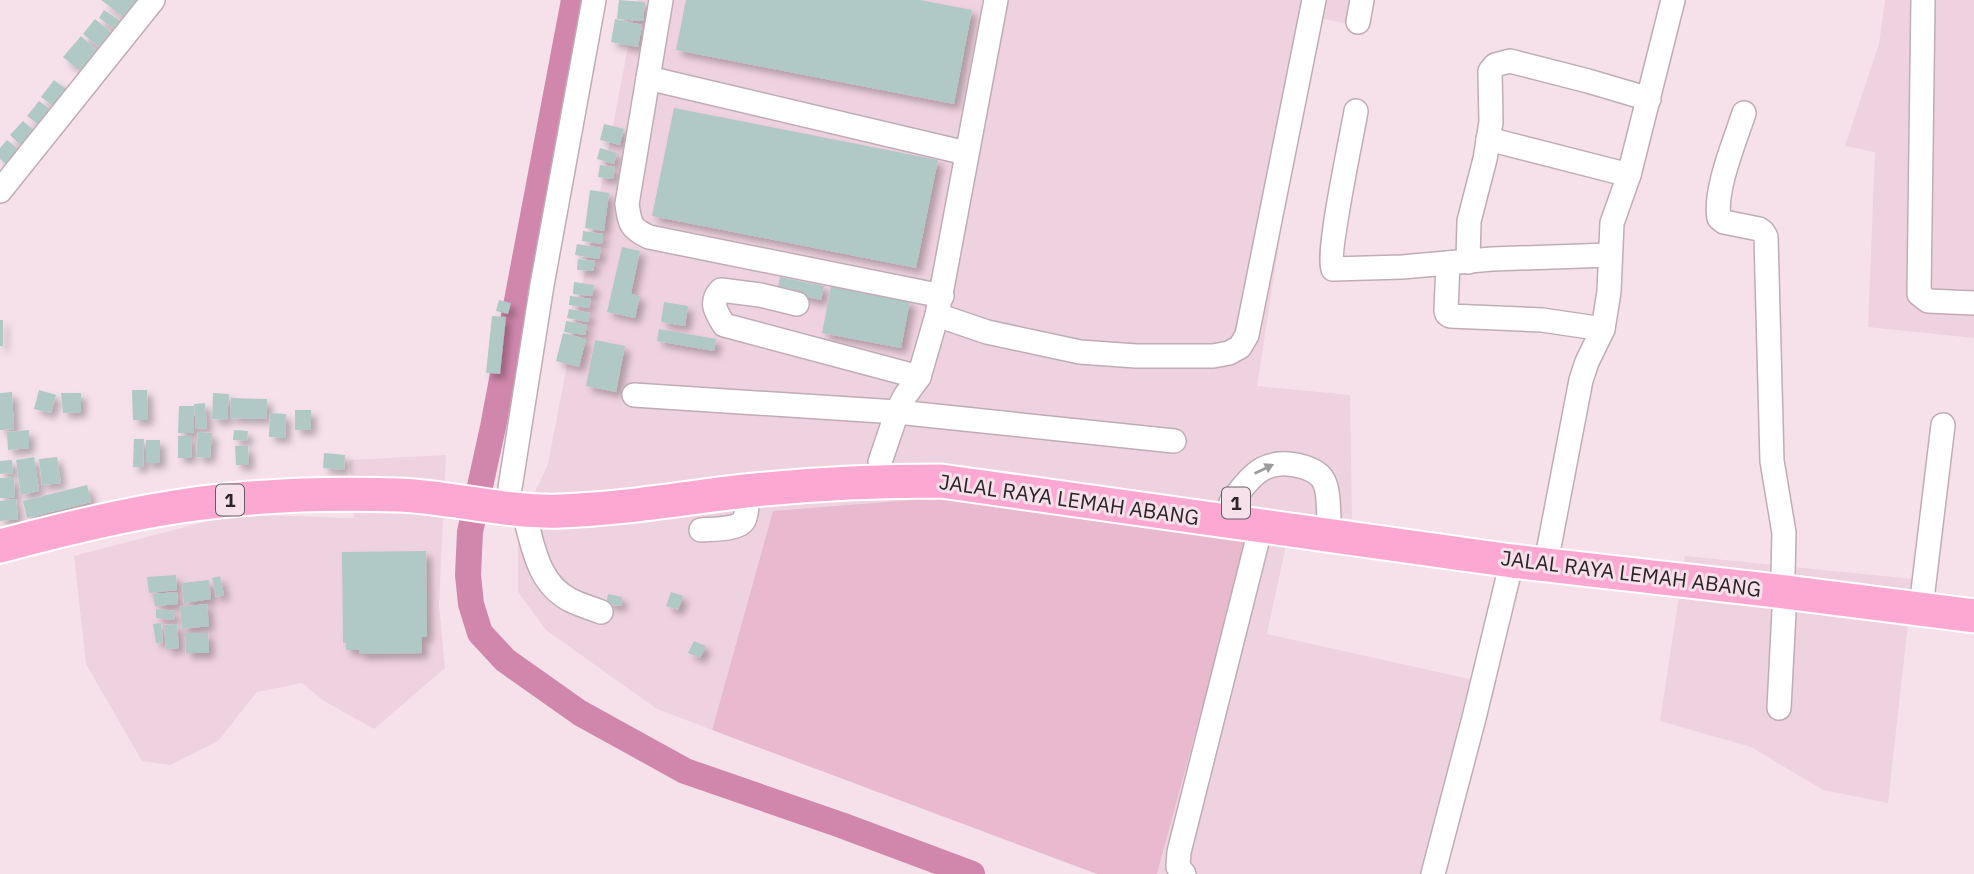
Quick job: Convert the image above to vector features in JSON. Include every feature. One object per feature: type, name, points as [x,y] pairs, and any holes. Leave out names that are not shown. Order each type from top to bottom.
[{"type":"highway","name":"JALAL RAYA LEMAH ABANG","points":[[492,496],[677,481],[826,465],[922,463],[978,468],[1549,547],[1784,583],[1974,616]]},
{"type":"highway","name":"1","points":[[0,529],[147,494],[286,480],[334,478],[492,496]]},
{"type":"highway","name":"JALAL RAYA LEMAH ABANG","points":[[492,496],[561,511],[748,491],[884,481],[941,481],[1512,561],[1974,597]]},
{"type":"highway","name":"1","points":[[0,545],[121,517],[223,501],[350,495],[492,496]]},
{"type":"street","points":[[0,191],[153,0]]},
{"type":"street","points":[[594,0],[542,285],[492,496],[552,586],[569,600],[601,612]]},
{"type":"street","points":[[661,0],[627,204],[629,223],[637,232],[939,305],[987,332],[1080,352],[1136,356],[1213,356],[1229,353],[1240,347],[1247,335],[1314,0]]},
{"type":"street","points":[[880,462],[897,412],[919,377],[939,305],[996,0]]},
{"type":"street","points":[[1549,547],[1581,380],[1603,329],[1609,292],[1612,223],[1629,175],[1673,0]]},
{"type":"street","points":[[1923,0],[1919,295],[1928,301],[1974,303]]},
{"type":"street","points":[[1603,329],[1542,320],[1447,314],[1485,159],[1491,122],[1490,71],[1495,65],[1510,61],[1649,99]]},
{"type":"street","points":[[648,78],[966,153]]},
{"type":"street","points":[[1356,111],[1333,241],[1331,268],[1335,270],[1610,255]]},
{"type":"street","points":[[1744,113],[1718,195],[1718,213],[1724,222],[1759,229],[1766,237],[1772,461],[1784,533],[1779,708]]},
{"type":"street","points":[[1488,139],[1629,175]]},
{"type":"street","points":[[797,304],[721,289],[716,295],[714,309],[724,325],[919,377]]},
{"type":"street","points":[[634,395],[897,412],[1174,441]]},
{"type":"street","points":[[1923,591],[1943,425]]},
{"type":"street","points":[[1231,502],[1262,468],[1275,464],[1293,464],[1319,474],[1325,484],[1329,517]]},
{"type":"street","points":[[701,530],[742,524],[746,517],[748,491]]},
{"type":"street","points":[[1184,874],[1178,867],[1178,852],[1261,526]]},
{"type":"street","points":[[1433,874],[1512,561]]},
{"type":"shaded area","points":[[637,0],[1357,0],[1354,25],[1314,17],[1257,386],[1350,395],[1352,519],[1293,512],[1267,634],[1496,685],[1439,874],[1157,874],[1246,544],[773,511],[712,730],[657,709],[546,630],[518,592],[518,529],[548,464]]},
{"type":"shaded area","points":[[1885,0],[1974,0],[1974,338],[1868,327],[1875,152],[1845,146],[1879,44]]},
{"type":"shaded area","points":[[446,455],[439,606],[445,668],[374,729],[324,701],[302,683],[257,692],[218,741],[170,765],[142,761],[86,664],[74,556],[235,514],[354,518],[349,460]]},
{"type":"shaded area","points":[[937,498],[1247,543],[1157,874],[1097,874],[712,730],[773,511]]},
{"type":"shaded area","points":[[1685,556],[1913,579],[1888,803],[1823,790],[1751,747],[1660,721]]},
{"type":"building","points":[[101,0],[145,0],[129,21]]},
{"type":"building","points":[[619,0],[645,2],[643,21],[617,19]]},
{"type":"building","points":[[686,0],[920,0],[972,10],[954,104],[676,50]]},
{"type":"building","points":[[104,10],[123,23],[117,31],[99,18]]},
{"type":"building","points":[[95,19],[113,34],[101,49],[83,34]]},
{"type":"building","points":[[615,19],[642,25],[638,47],[611,42]]},
{"type":"building","points":[[81,36],[103,56],[86,76],[63,57]]},
{"type":"building","points":[[54,80],[70,92],[57,109],[41,97]]},
{"type":"building","points":[[39,101],[54,112],[42,127],[27,116]]},
{"type":"building","points":[[674,108],[938,160],[916,268],[652,216]]},
{"type":"building","points":[[23,121],[38,134],[25,149],[10,135]]},
{"type":"building","points":[[604,124],[624,129],[620,145],[600,140]]},
{"type":"building","points":[[7,140],[23,153],[10,168],[0,159],[0,148]]},
{"type":"building","points":[[600,148],[617,153],[614,164],[597,159]]},
{"type":"building","points":[[600,165],[615,167],[613,179],[598,177]]},
{"type":"building","points":[[590,190],[609,193],[604,231],[585,228]]},
{"type":"building","points":[[583,231],[603,234],[602,244],[582,241]]},
{"type":"building","points":[[577,244],[601,248],[599,259],[575,255]]},
{"type":"building","points":[[622,247],[640,251],[631,294],[640,296],[635,318],[607,312]]},
{"type":"building","points":[[578,259],[595,261],[593,271],[577,270]]},
{"type":"building","points":[[780,277],[824,286],[821,300],[777,291]]},
{"type":"building","points":[[574,282],[594,285],[592,296],[573,294]]},
{"type":"building","points":[[831,286],[910,301],[901,348],[822,333]]},
{"type":"building","points":[[570,296],[591,299],[589,308],[569,305]]},
{"type":"building","points":[[499,300],[511,303],[508,314],[496,311]]},
{"type":"building","points":[[664,302],[688,306],[685,326],[661,322]]},
{"type":"building","points":[[569,309],[590,313],[588,322],[567,318]]},
{"type":"building","points":[[492,316],[506,317],[500,374],[486,373]]},
{"type":"building","points":[[0,320],[3,320],[3,346],[0,346]]},
{"type":"building","points":[[566,321],[587,325],[585,335],[564,332]]},
{"type":"building","points":[[659,329],[716,339],[714,351],[657,341]]},
{"type":"building","points":[[563,333],[586,339],[579,367],[556,361]]},
{"type":"building","points":[[595,340],[625,346],[616,392],[586,386]]},
{"type":"building","points":[[39,390],[56,395],[51,413],[34,409]]},
{"type":"building","points":[[132,390],[147,390],[148,420],[133,420]]},
{"type":"building","points":[[12,392],[14,429],[0,430],[0,393]]},
{"type":"building","points":[[61,393],[81,393],[81,412],[63,413]]},
{"type":"building","points":[[213,393],[229,394],[227,420],[212,419]]},
{"type":"building","points":[[231,398],[267,399],[266,419],[230,418]]},
{"type":"building","points":[[205,403],[207,428],[196,429],[194,404]]},
{"type":"building","points":[[179,406],[194,406],[194,433],[178,433]]},
{"type":"building","points":[[295,410],[311,410],[311,430],[295,430]]},
{"type":"building","points":[[270,413],[286,414],[285,438],[269,437]]},
{"type":"building","points":[[29,430],[29,448],[8,450],[7,432]]},
{"type":"building","points":[[234,430],[248,431],[247,441],[233,440]]},
{"type":"building","points":[[198,432],[212,433],[210,458],[196,457]]},
{"type":"building","points":[[178,436],[192,436],[191,458],[178,458]]},
{"type":"building","points":[[134,439],[144,439],[143,467],[133,467]]},
{"type":"building","points":[[146,440],[160,440],[160,463],[146,463]]},
{"type":"building","points":[[235,446],[248,446],[249,465],[236,465]]},
{"type":"building","points":[[324,453],[345,455],[344,470],[323,468]]},
{"type":"building","points":[[34,457],[39,491],[21,495],[16,460]]},
{"type":"building","points":[[57,457],[61,483],[42,485],[39,459]]},
{"type":"building","points":[[12,460],[13,473],[0,474],[0,461]]},
{"type":"building","points":[[14,477],[15,498],[0,498],[0,478]]},
{"type":"building","points":[[87,485],[91,502],[27,518],[23,501]]},
{"type":"building","points":[[16,499],[18,519],[0,521],[0,501]]},
{"type":"building","points":[[426,551],[427,637],[422,637],[422,653],[359,654],[359,650],[346,650],[346,643],[343,643],[342,552]]},
{"type":"building","points":[[176,575],[177,590],[149,593],[147,577]]},
{"type":"building","points":[[220,576],[224,595],[216,597],[212,578]]},
{"type":"building","points":[[209,580],[211,599],[184,603],[182,583]]},
{"type":"building","points":[[177,592],[178,604],[155,606],[153,594]]},
{"type":"building","points":[[671,592],[683,596],[678,610],[666,606]]},
{"type":"building","points":[[608,594],[622,597],[621,606],[606,604]]},
{"type":"building","points":[[207,604],[209,626],[182,629],[180,607]]},
{"type":"building","points":[[156,609],[175,611],[174,620],[156,618]]},
{"type":"building","points":[[161,623],[163,642],[156,643],[153,624]]},
{"type":"building","points":[[177,624],[179,648],[166,649],[164,625]]},
{"type":"building","points":[[185,633],[208,633],[209,653],[186,653]]},
{"type":"building","points":[[694,641],[706,646],[700,658],[688,653]]},
{"type":"waterway","points":[[574,0],[493,427],[470,532],[468,575],[471,604],[480,633],[505,660],[580,713],[685,771],[972,874]]}]
